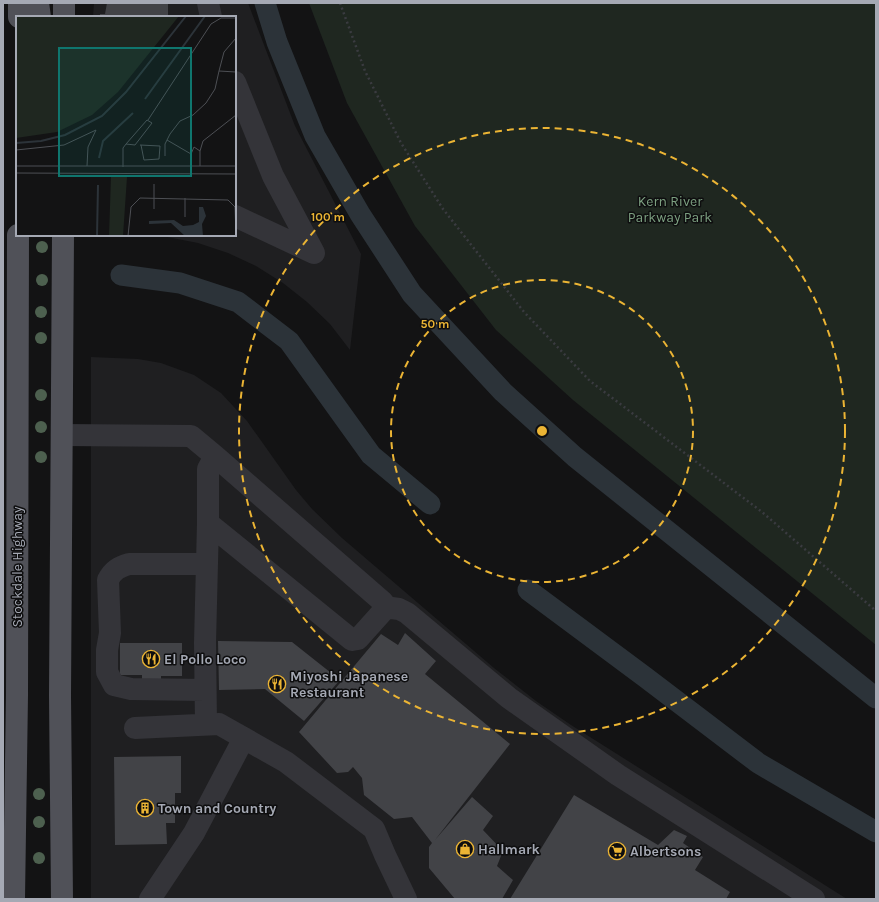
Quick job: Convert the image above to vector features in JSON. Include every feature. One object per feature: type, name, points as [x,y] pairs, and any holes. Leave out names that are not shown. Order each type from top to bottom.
[{"type":"main road","points":[[19,3],[19,16]]},
{"type":"main road","points":[[38,3],[40,16]]},
{"type":"main road","points":[[64,3],[64,16]]},
{"type":"main road","name":"Stockdale Highway","points":[[14,899],[17,679],[18,236]]},
{"type":"main road","points":[[62,899],[60,696],[63,236]]},
{"type":"lane","points":[[208,3],[211,16]]},
{"type":"lane","points":[[236,84],[273,176],[314,253],[236,216]]},
{"type":"lane","points":[[62,435],[191,436],[383,602],[384,610],[358,639],[352,640],[208,523]]},
{"type":"lane","points":[[206,724],[205,643],[208,469],[215,456]]},
{"type":"lane","points":[[205,690],[131,689],[114,685],[107,672],[107,650],[110,633],[108,580],[111,573],[129,564],[207,564]]},
{"type":"lane","points":[[384,606],[399,609],[407,613],[509,698],[618,774],[814,899]]},
{"type":"lane","points":[[135,728],[219,724],[286,762],[374,829],[406,899]]},
{"type":"lane","points":[[150,899],[194,832],[244,738]]},
{"type":"path","points":[[340,3],[365,71],[401,143],[443,209],[524,312],[590,381],[762,512],[876,611]]},
{"type":"shaded area","points":[[94,3],[248,3],[295,126],[361,254],[350,350],[330,324],[307,302],[283,283],[256,266],[228,253],[198,243],[162,236],[236,236],[236,16],[93,16]]},
{"type":"shaded area","points":[[91,357],[138,359],[161,363],[194,375],[221,393],[247,421],[296,490],[312,509],[342,538],[494,668],[536,701],[571,725],[847,899],[91,899]]},
{"type":"green space","name":"Kern River Parkway Park","points":[[309,3],[876,3],[876,645],[573,400],[496,330],[415,226],[347,103]]},
{"type":"building","points":[[107,3],[168,3],[168,16],[100,16],[100,14],[105,14]]},
{"type":"building","points":[[405,633],[436,661],[425,674],[510,744],[435,840],[472,797],[493,816],[483,830],[503,851],[497,866],[513,880],[502,899],[455,899],[429,868],[429,847],[432,843],[412,817],[394,819],[364,795],[362,778],[353,767],[348,772],[337,773],[299,732],[381,634],[398,645]]},
{"type":"building","name":"Miyoshi Japanese Restaurant","points":[[218,641],[292,642],[340,680],[304,721],[265,689],[219,690]]},
{"type":"building","name":"El Pollo Loco","points":[[120,643],[182,643],[182,676],[161,676],[161,684],[142,684],[142,675],[120,675]]},
{"type":"building","name":"Town and Country","points":[[181,756],[181,793],[175,793],[175,823],[166,823],[167,844],[115,845],[114,757]]},
{"type":"building","name":"Albertsons","points":[[574,795],[658,845],[674,830],[687,836],[683,843],[703,857],[695,870],[730,892],[726,899],[510,899]]},
{"type":"waterway","points":[[265,3],[277,42],[315,136],[360,214],[412,294],[503,392],[575,457],[876,698]]},
{"type":"waterway","points":[[121,275],[180,283],[238,302],[289,341],[371,455],[430,504]]},
{"type":"waterway","points":[[528,590],[758,763],[876,832]]},
{"type":"place","name":"El Pollo Loco","points":[[151,659]]},
{"type":"place","name":"Miyoshi Japanese Restaurant","points":[[277,684]]},
{"type":"place","name":"Town and Country","points":[[145,808]]},
{"type":"place","name":"Hallmark","points":[[465,849]]},
{"type":"place","name":"Albertsons","points":[[617,851]]}]
